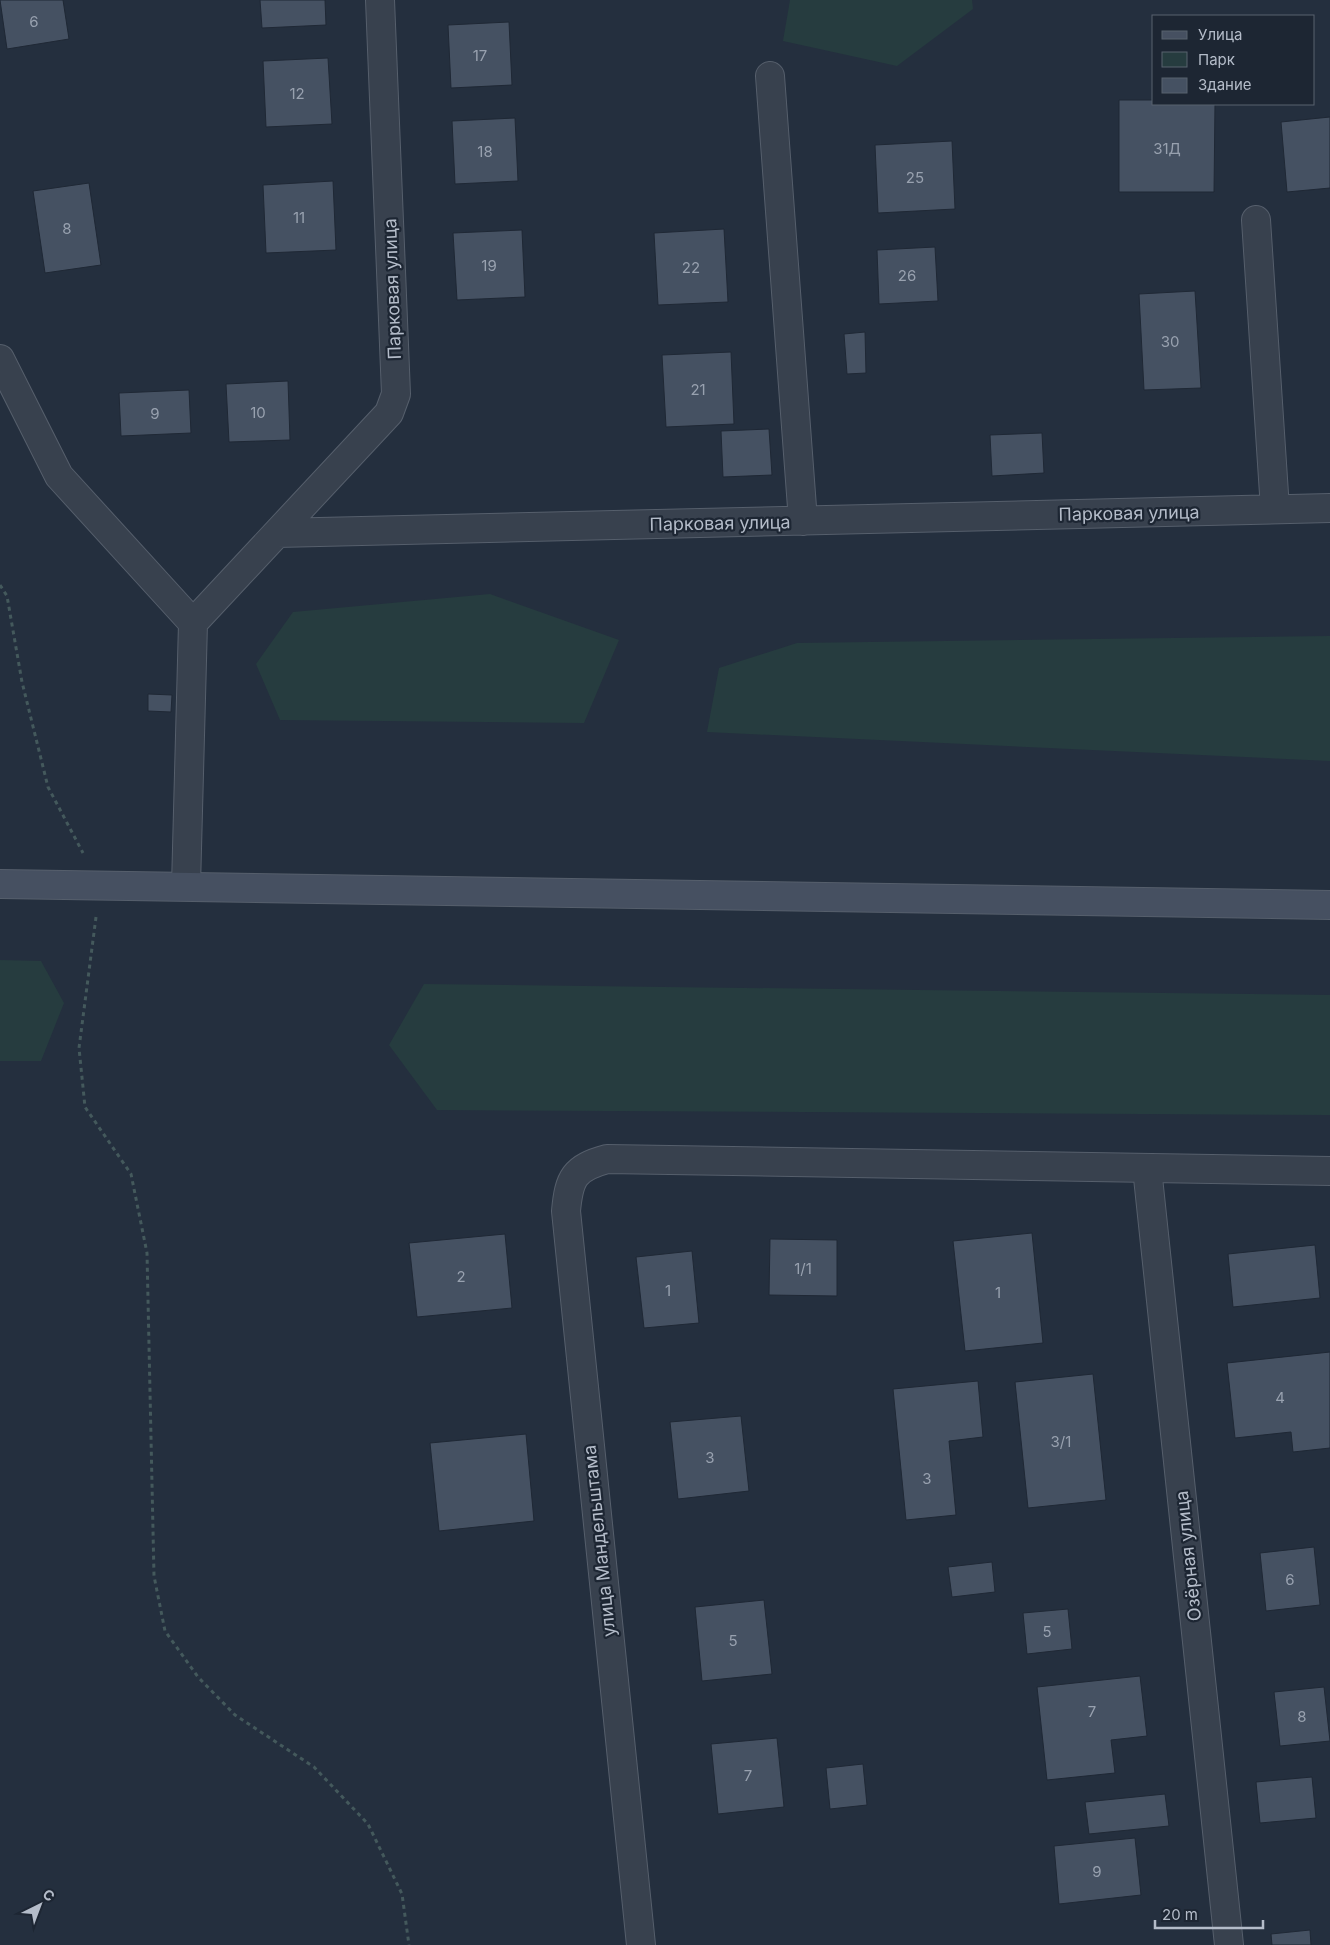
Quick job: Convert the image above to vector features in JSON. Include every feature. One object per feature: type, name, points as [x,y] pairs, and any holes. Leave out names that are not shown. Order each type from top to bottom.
[{"type":"street","name":"Парковая улица","points":[[193,623],[389,413],[396,394],[380,0]]},
{"type":"street","name":"Парковая улица","points":[[770,76],[803,521]]},
{"type":"street","points":[[1256,220],[1275,509]]},
{"type":"street","points":[[0,359],[59,476],[193,623],[186,886]]},
{"type":"street","name":"Парковая улица","points":[[277,533],[1330,508]]},
{"type":"street","points":[[0,884],[1330,905]]},
{"type":"street","name":"улица Мандельштама","points":[[641,1945],[566,1211],[568,1188],[576,1173],[592,1163],[607,1159],[1147,1168]]},
{"type":"street","points":[[1147,1168],[1330,1171]]},
{"type":"street","name":"Озёрная улица","points":[[1147,1168],[1229,1945]]},
{"type":"path","points":[[0,585],[7,596],[22,682],[48,787],[100,886],[80,1048],[85,1107],[131,1174],[147,1253],[154,1576],[165,1631],[198,1677],[235,1715],[314,1767],[368,1824],[402,1894],[409,1945]]},
{"type":"green space","points":[[790,0],[972,0],[973,9],[897,66],[783,41]]},
{"type":"green space","points":[[490,594],[619,640],[584,723],[280,720],[256,664],[293,612]]},
{"type":"green space","points":[[1330,636],[1330,761],[707,732],[719,668],[797,643]]},
{"type":"green space","points":[[0,960],[41,961],[64,1003],[41,1061],[0,1061]]},
{"type":"green space","points":[[424,984],[1330,995],[1330,1115],[437,1110],[389,1045]]},
{"type":"building","points":[[0,0],[63,0],[69,39],[7,49]]},
{"type":"building","points":[[260,0],[325,0],[326,25],[262,28]]},
{"type":"building","points":[[509,22],[512,85],[451,88],[448,25]]},
{"type":"building","points":[[328,58],[332,124],[266,127],[263,61]]},
{"type":"building","points":[[1119,100],[1152,100],[1152,105],[1215,105],[1214,192],[1119,192]]},
{"type":"building","points":[[1330,117],[1330,188],[1287,192],[1281,122]]},
{"type":"building","points":[[515,118],[518,181],[455,184],[452,121]]},
{"type":"building","points":[[952,141],[955,209],[878,213],[875,145]]},
{"type":"building","points":[[333,181],[336,250],[266,253],[263,185]]},
{"type":"building","points":[[89,183],[101,265],[45,273],[33,191]]},
{"type":"building","points":[[724,229],[728,302],[658,305],[654,233]]},
{"type":"building","points":[[522,230],[525,297],[457,300],[453,233]]},
{"type":"building","points":[[935,247],[938,301],[879,304],[877,250]]},
{"type":"building","points":[[1195,291],[1201,388],[1144,390],[1139,294]]},
{"type":"building","points":[[865,332],[866,373],[847,374],[844,334]]},
{"type":"building","points":[[731,352],[734,424],[666,427],[662,355]]},
{"type":"building","points":[[288,381],[290,440],[229,442],[226,384]]},
{"type":"building","points":[[189,390],[191,433],[121,436],[119,393]]},
{"type":"building","points":[[769,429],[772,475],[723,477],[721,431]]},
{"type":"building","points":[[1042,433],[1044,473],[992,476],[990,435]]},
{"type":"building","points":[[148,694],[172,695],[171,712],[148,711]]},
{"type":"building","points":[[1032,1233],[1043,1343],[965,1351],[953,1241]]},
{"type":"building","points":[[505,1234],[512,1308],[417,1317],[409,1243]]},
{"type":"building","points":[[770,1239],[837,1240],[837,1296],[769,1295]]},
{"type":"building","points":[[1315,1245],[1320,1298],[1233,1307],[1228,1254]]},
{"type":"building","points":[[692,1251],[699,1323],[644,1328],[636,1257]]},
{"type":"building","points":[[1330,1352],[1330,1448],[1293,1452],[1291,1432],[1235,1438],[1227,1363]]},
{"type":"building","points":[[1093,1374],[1106,1500],[1028,1508],[1015,1382]]},
{"type":"building","points":[[978,1381],[983,1437],[949,1441],[956,1515],[906,1520],[893,1389]]},
{"type":"building","points":[[741,1416],[749,1491],[678,1499],[670,1422]]},
{"type":"building","points":[[526,1434],[534,1521],[439,1531],[430,1443]]},
{"type":"building","points":[[1314,1547],[1320,1605],[1266,1611],[1260,1553]]},
{"type":"building","points":[[992,1562],[995,1592],[952,1597],[948,1567]]},
{"type":"building","points":[[764,1600],[772,1674],[702,1681],[695,1607]]},
{"type":"building","points":[[1068,1609],[1072,1649],[1027,1654],[1023,1613]]},
{"type":"building","points":[[1140,1676],[1147,1736],[1111,1740],[1115,1773],[1047,1780],[1037,1687]]},
{"type":"building","points":[[1324,1687],[1330,1741],[1280,1746],[1274,1692]]},
{"type":"building","points":[[777,1738],[784,1807],[718,1814],[711,1744]]},
{"type":"building","points":[[863,1764],[867,1805],[830,1809],[826,1768]]},
{"type":"building","points":[[1312,1777],[1316,1818],[1260,1823],[1256,1782]]},
{"type":"building","points":[[1165,1794],[1169,1826],[1089,1834],[1085,1802]]},
{"type":"building","points":[[1135,1838],[1141,1895],[1059,1904],[1054,1846]]},
{"type":"building","points":[[1310,1930],[1311,1945],[1272,1945],[1271,1934]]}]
